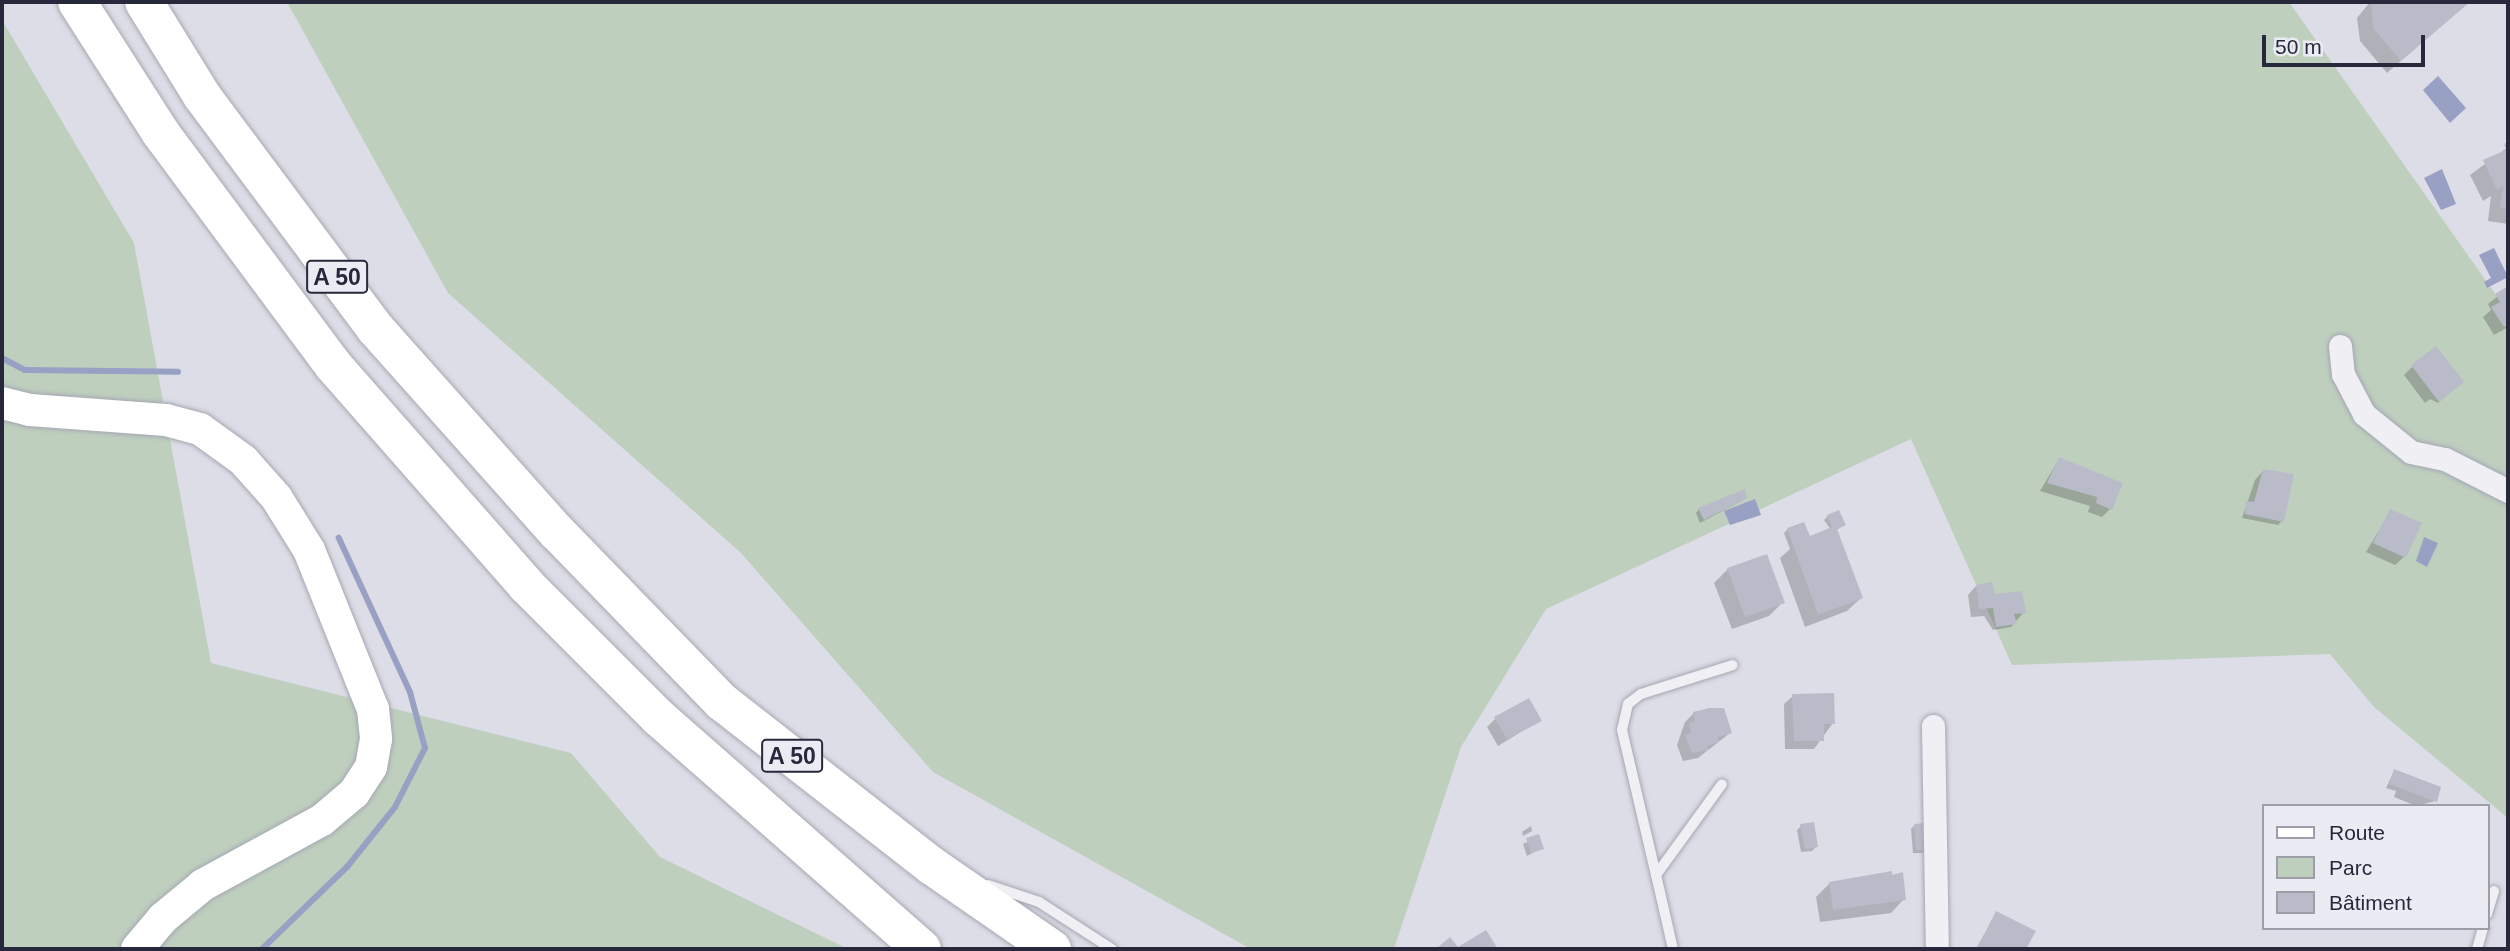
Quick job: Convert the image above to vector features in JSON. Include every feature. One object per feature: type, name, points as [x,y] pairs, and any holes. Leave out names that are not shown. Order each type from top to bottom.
[{"type":"highway","name":"A 50","points":[[77,2],[160,132],[333,365],[526,585],[658,717],[922,949]]},
{"type":"highway","name":"A 50","points":[[144,2],[202,96],[375,328],[557,532],[722,702],[932,866],[1052,949]]},
{"type":"main road","points":[[2,403],[30,410],[166,420],[200,429],[243,460],[276,497],[309,550],[373,709],[376,739],[371,767],[354,793],[322,820],[203,885],[163,918],[137,949]]},
{"type":"street","points":[[2340,346],[2343,374],[2364,415],[2411,452],[2445,459],[2508,491]]},
{"type":"street","points":[[1933,726],[1937,949]]},
{"type":"lane","points":[[1673,949],[1622,730],[1628,704],[1641,694],[1732,665]]},
{"type":"lane","points":[[1656,875],[1722,784]]},
{"type":"lane","points":[[932,866],[1039,902],[1112,949]]},
{"type":"lane","points":[[2489,907],[2494,891]]},
{"type":"lane","points":[[2477,949],[2482,930]]},
{"type":"green space","points":[[287,2],[2289,2],[2508,312],[2508,818],[2374,707],[2330,654],[2012,665],[1911,439],[1546,609],[1461,747],[1394,949],[1251,949],[933,772],[741,553],[448,293]]},
{"type":"green space","points":[[2,20],[134,243],[211,663],[571,753],[660,857],[848,949],[2,949]]},
{"type":"water","points":[[2438,76],[2466,108],[2450,123],[2423,90]]},
{"type":"water","points":[[2442,169],[2456,204],[2441,210],[2424,178]]},
{"type":"water","points":[[2494,248],[2508,277],[2487,288],[2484,282],[2491,278],[2479,255]]},
{"type":"water","points":[[1755,499],[1761,515],[1730,525],[1724,511]]},
{"type":"water","points":[[2424,537],[2438,543],[2427,567],[2416,561]]},
{"type":"building","points":[[2371,2],[2470,2],[2401,61],[2373,28]]},
{"type":"building","points":[[2508,142],[2508,209],[2500,208],[2503,186],[2497,190],[2483,160],[2506,150],[2504,144]]},
{"type":"building","points":[[2508,286],[2508,325],[2504,327],[2491,307],[2500,302],[2495,294]]},
{"type":"building","points":[[2436,346],[2464,382],[2439,402],[2411,365]]},
{"type":"building","points":[[2059,457],[2123,483],[2112,510],[2096,503],[2097,497],[2047,483]]},
{"type":"building","points":[[2263,469],[2294,474],[2284,522],[2245,514],[2246,501],[2254,502]]},
{"type":"building","points":[[1745,489],[1747,498],[1704,520],[1698,508]]},
{"type":"building","points":[[2390,509],[2422,523],[2406,558],[2373,543]]},
{"type":"building","points":[[1839,510],[1846,525],[1837,529],[1863,598],[1818,615],[1787,528],[1804,522],[1810,536],[1832,527],[1827,515]]},
{"type":"building","points":[[1767,554],[1785,603],[1745,617],[1727,568]]},
{"type":"building","points":[[1992,582],[1995,594],[2022,591],[2026,613],[2014,614],[2017,624],[1996,627],[1993,608],[1979,609],[1976,585]]},
{"type":"building","points":[[1834,693],[1835,724],[1824,724],[1824,741],[1794,741],[1792,694]]},
{"type":"building","points":[[1529,698],[1542,721],[1507,739],[1494,717]]},
{"type":"building","points":[[1724,708],[1732,733],[1718,737],[1719,742],[1707,746],[1709,750],[1692,753],[1685,735],[1691,732],[1689,723],[1695,721],[1693,712]]},
{"type":"building","points":[[2394,769],[2441,787],[2437,802],[2389,784]]},
{"type":"building","points":[[1814,822],[1818,847],[1805,849],[1800,824]]},
{"type":"building","points":[[1927,823],[1928,850],[1916,850],[1914,824]]},
{"type":"building","points":[[1539,834],[1544,849],[1531,853],[1526,838]]},
{"type":"building","points":[[1892,871],[1892,875],[1903,872],[1906,900],[1833,910],[1829,882]]},
{"type":"building","points":[[1996,911],[2036,931],[2026,949],[1977,949]]},
{"type":"building","points":[[1486,930],[1498,949],[1436,949],[1450,937],[1458,947]]},
{"type":"waterway","points":[[2,358],[25,370],[178,372]]},
{"type":"waterway","points":[[262,949],[347,867],[395,807],[425,748],[410,692],[339,538]]}]
